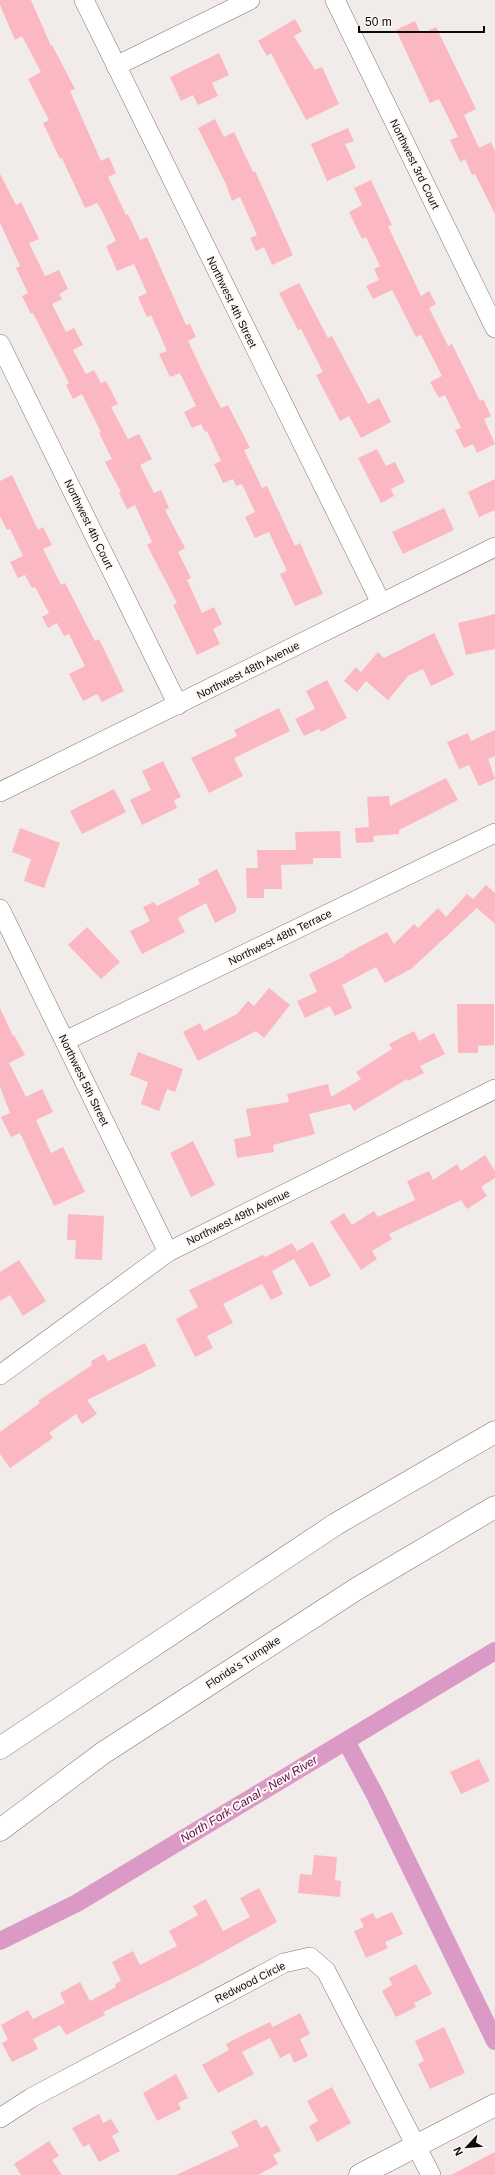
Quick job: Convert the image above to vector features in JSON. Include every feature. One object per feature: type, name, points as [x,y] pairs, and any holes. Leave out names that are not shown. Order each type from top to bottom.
[{"type":"main road","points":[[0,1748],[336,1524],[495,1432]]},
{"type":"main road","name":"Florida's Turnpike","points":[[0,1830],[103,1753],[358,1588],[495,1507]]},
{"type":"main road","points":[[360,2175],[495,2105]]},
{"type":"street","name":"Northwest 4th Street","points":[[84,0],[381,603]]},
{"type":"street","points":[[116,66],[250,0]]},
{"type":"street","name":"Northwest 3rd Court","points":[[335,0],[495,328]]},
{"type":"street","name":"Northwest 4th Court","points":[[0,344],[178,704]]},
{"type":"street","name":"Northwest 48th Avenue","points":[[0,792],[495,547]]},
{"type":"street","name":"Northwest 48th Terrace","points":[[65,1041],[495,833]]},
{"type":"street","name":"Northwest 5th Street","points":[[0,909],[168,1252]]},
{"type":"street","name":"Northwest 49th Avenue","points":[[0,1375],[168,1252],[495,1089]]},
{"type":"street","name":"Redwood Circle","points":[[0,2118],[32,2098],[284,1963],[310,1956],[326,1971],[416,2146]]},
{"type":"street","points":[[416,2146],[431,2175]]},
{"type":"building","points":[[0,0],[31,0],[51,46],[52,45],[75,89],[70,91],[101,161],[109,157],[116,173],[108,177],[126,215],[128,214],[140,240],[147,237],[186,325],[190,324],[196,337],[188,341],[206,379],[221,408],[228,405],[250,448],[244,450],[262,488],[267,486],[295,546],[300,543],[323,594],[295,606],[280,574],[287,571],[269,532],[255,538],[245,517],[255,512],[242,484],[236,486],[233,479],[223,483],[214,464],[221,461],[207,431],[205,432],[201,424],[192,428],[184,412],[196,406],[180,373],[170,377],[159,354],[167,351],[151,315],[147,317],[138,297],[147,293],[134,264],[117,271],[106,246],[116,241],[102,211],[97,203],[85,208],[62,158],[60,159],[43,123],[49,120],[28,79],[41,72],[22,36],[15,40],[0,5]]},
{"type":"building","points":[[295,19],[302,31],[294,36],[315,70],[322,67],[339,104],[306,120],[271,53],[267,56],[258,41]]},
{"type":"building","points":[[415,21],[421,34],[436,27],[476,109],[464,115],[479,148],[491,142],[495,151],[495,214],[475,174],[472,175],[465,159],[460,162],[450,140],[458,137],[439,99],[430,103],[396,30]]},
{"type":"building","points":[[219,53],[229,75],[212,83],[218,96],[198,105],[193,95],[181,101],[170,77]]},
{"type":"building","points":[[215,119],[224,137],[234,132],[253,172],[255,171],[293,255],[272,265],[264,247],[256,251],[250,238],[257,235],[240,197],[232,201],[226,184],[198,128]]},
{"type":"building","points":[[348,128],[354,141],[345,144],[356,168],[327,181],[311,144]]},
{"type":"building","points":[[0,174],[16,205],[21,202],[39,239],[29,243],[45,276],[59,270],[68,289],[59,294],[62,299],[52,304],[66,332],[74,328],[83,345],[73,350],[86,374],[94,370],[101,383],[106,381],[118,404],[111,407],[128,439],[139,434],[152,459],[140,465],[154,493],[161,490],[169,508],[165,510],[185,548],[178,552],[191,578],[187,580],[202,613],[214,607],[222,624],[213,629],[220,644],[197,655],[173,605],[177,603],[147,545],[152,542],[135,505],[127,509],[119,493],[121,492],[105,462],[112,459],[99,433],[101,432],[82,394],[73,399],[66,385],[69,383],[33,313],[31,314],[22,296],[28,293],[16,268],[20,266],[0,223]]},
{"type":"building","points":[[371,180],[392,225],[388,226],[421,296],[429,291],[436,304],[429,308],[448,346],[452,344],[480,401],[483,399],[491,416],[484,419],[495,444],[477,453],[473,444],[464,448],[455,430],[461,428],[445,395],[439,398],[430,382],[442,376],[421,335],[416,337],[392,290],[373,299],[366,286],[379,280],[374,269],[380,266],[366,237],[362,239],[349,212],[362,205],[354,188]]},
{"type":"building","points":[[299,283],[328,338],[332,336],[368,404],[379,398],[391,422],[361,438],[349,416],[340,421],[316,375],[323,372],[301,329],[298,330],[279,293]]},
{"type":"building","points":[[377,449],[386,466],[395,462],[405,482],[391,489],[394,496],[381,503],[358,458]]},
{"type":"building","points":[[12,475],[38,530],[43,527],[52,545],[43,549],[61,585],[65,583],[95,641],[99,639],[124,691],[102,702],[97,694],[83,701],[69,674],[85,666],[69,634],[64,636],[57,623],[48,628],[42,617],[49,613],[35,587],[32,588],[25,575],[18,578],[10,562],[23,556],[10,529],[7,530],[0,516],[0,481]]},
{"type":"building","points":[[495,479],[495,510],[479,517],[468,492]]},
{"type":"building","points":[[444,508],[454,530],[403,554],[392,532]]},
{"type":"building","points":[[495,614],[495,649],[466,655],[458,623]]},
{"type":"building","points":[[434,633],[454,675],[431,686],[423,669],[408,676],[388,700],[366,681],[357,692],[344,681],[356,667],[361,672],[378,652],[384,658]]},
{"type":"building","points":[[327,680],[347,718],[321,732],[319,729],[304,736],[295,719],[315,709],[306,691]]},
{"type":"building","points":[[279,708],[290,731],[234,758],[243,776],[209,793],[191,758],[237,736],[234,730]]},
{"type":"building","points":[[495,730],[495,756],[488,759],[495,779],[479,786],[469,765],[459,769],[447,742],[468,733],[471,741]]},
{"type":"building","points":[[163,761],[181,797],[174,800],[177,808],[142,825],[130,800],[151,790],[142,771]]},
{"type":"building","points":[[446,778],[458,800],[399,830],[399,834],[373,836],[374,842],[356,843],[355,828],[369,827],[367,797],[389,796],[390,806]]},
{"type":"building","points":[[114,789],[126,812],[82,834],[70,811]]},
{"type":"building","points":[[20,828],[60,843],[44,888],[24,881],[31,859],[12,852]]},
{"type":"building","points":[[340,831],[341,858],[313,858],[313,864],[281,865],[282,889],[264,889],[264,898],[247,898],[246,868],[258,868],[257,850],[296,850],[295,832]]},
{"type":"building","points":[[217,869],[236,907],[236,912],[215,923],[206,903],[178,918],[185,932],[142,954],[130,931],[150,921],[143,907],[154,902],[157,906],[200,884],[198,879]]},
{"type":"building","points":[[486,885],[495,893],[495,924],[477,908],[411,969],[385,983],[376,967],[342,985],[352,1008],[335,1016],[330,1006],[305,1018],[297,1001],[317,992],[309,974],[345,956],[344,955],[387,932],[394,944],[414,924],[418,928],[438,908],[446,917],[467,894],[473,899]]},
{"type":"building","points":[[87,927],[120,962],[101,979],[68,945]]},
{"type":"building","points":[[269,988],[290,1005],[264,1038],[256,1031],[198,1061],[183,1032],[200,1023],[204,1031],[237,1014],[248,1001],[254,1006]]},
{"type":"building","points":[[457,1004],[494,1004],[494,1045],[478,1046],[478,1053],[458,1053]]},
{"type":"building","points":[[0,1008],[13,1036],[14,1035],[25,1055],[9,1063],[26,1097],[42,1089],[53,1112],[36,1120],[51,1153],[63,1147],[85,1192],[54,1206],[20,1133],[11,1137],[1,1117],[10,1113],[0,1087]]},
{"type":"building","points":[[414,1031],[419,1041],[434,1033],[445,1054],[420,1066],[424,1073],[408,1081],[407,1079],[354,1111],[350,1104],[309,1114],[315,1134],[273,1145],[274,1152],[237,1158],[234,1139],[251,1136],[246,1109],[289,1102],[287,1094],[328,1084],[331,1097],[361,1079],[356,1072],[392,1049],[389,1044]]},
{"type":"building","points":[[138,1052],[183,1069],[175,1092],[167,1089],[159,1111],[141,1104],[148,1082],[130,1075]]},
{"type":"building","points":[[193,1141],[215,1185],[191,1197],[170,1153]]},
{"type":"building","points":[[485,1155],[495,1171],[495,1178],[481,1187],[487,1196],[467,1209],[461,1200],[389,1234],[392,1239],[372,1251],[377,1259],[361,1270],[330,1222],[344,1213],[352,1225],[374,1211],[378,1217],[415,1200],[407,1181],[429,1171],[433,1180],[457,1164],[461,1171]]},
{"type":"building","points":[[68,1214],[104,1216],[102,1260],[75,1259],[76,1240],[67,1240]]},
{"type":"building","points":[[313,1242],[331,1276],[310,1287],[294,1259],[272,1271],[283,1294],[271,1300],[262,1284],[223,1304],[233,1323],[207,1336],[213,1348],[195,1357],[176,1319],[198,1307],[189,1290],[263,1255],[265,1257],[292,1243],[297,1251]]},
{"type":"building","points":[[19,1260],[46,1301],[23,1316],[10,1295],[0,1301],[0,1272]]},
{"type":"building","points":[[145,1343],[156,1366],[87,1400],[97,1414],[82,1424],[76,1414],[49,1433],[53,1438],[10,1468],[0,1454],[0,1432],[40,1403],[38,1401],[92,1365],[91,1361],[104,1354],[108,1361]]},
{"type":"building","points":[[479,1759],[490,1781],[461,1794],[450,1772]]},
{"type":"building","points":[[314,1855],[337,1857],[335,1880],[341,1881],[340,1897],[298,1893],[300,1874],[312,1875]]},
{"type":"building","points":[[259,1888],[277,1922],[190,1970],[103,2012],[105,2015],[66,2035],[60,2025],[33,2039],[38,2049],[12,2062],[2,2043],[8,2040],[1,2025],[28,2010],[33,2019],[65,2003],[60,1993],[80,1982],[90,2001],[116,1987],[115,1984],[121,1981],[112,1962],[133,1951],[140,1965],[177,1946],[169,1931],[198,1915],[193,1906],[206,1899],[223,1931],[250,1917],[240,1898]]},
{"type":"building","points":[[392,1912],[403,1934],[385,1942],[388,1948],[366,1958],[354,1931],[364,1927],[360,1919],[373,1913],[376,1919]]},
{"type":"building","points":[[416,1964],[432,1994],[414,2003],[416,2007],[396,2017],[382,1991],[392,1985],[389,1978]]},
{"type":"building","points":[[300,2013],[310,2034],[300,2039],[308,2056],[294,2063],[290,2053],[280,2058],[270,2038],[242,2052],[254,2074],[218,2093],[202,2065],[229,2050],[226,2044],[270,2022],[273,2027]]},
{"type":"building","points":[[444,2027],[465,2073],[430,2089],[418,2064],[424,2061],[415,2041]]},
{"type":"building","points":[[176,2074],[188,2098],[178,2103],[181,2109],[157,2121],[143,2093]]},
{"type":"building","points":[[332,2087],[351,2123],[317,2142],[309,2126],[318,2121],[307,2101]]},
{"type":"building","points":[[99,2114],[103,2123],[111,2119],[119,2132],[112,2136],[120,2151],[99,2162],[89,2144],[83,2147],[72,2128]]},
{"type":"building","points":[[256,2119],[261,2128],[267,2125],[281,2151],[273,2155],[278,2164],[258,2175],[176,2175],[239,2146],[231,2132]]},
{"type":"building","points":[[49,2141],[59,2156],[52,2160],[62,2175],[21,2175],[14,2164]]},
{"type":"building","points":[[495,2152],[495,2175],[451,2175]]},
{"type":"waterway","name":"North Fork Canal - New River","points":[[0,1941],[77,1903],[495,1651]]},
{"type":"waterway","points":[[346,1741],[375,1795],[495,2041]]}]
